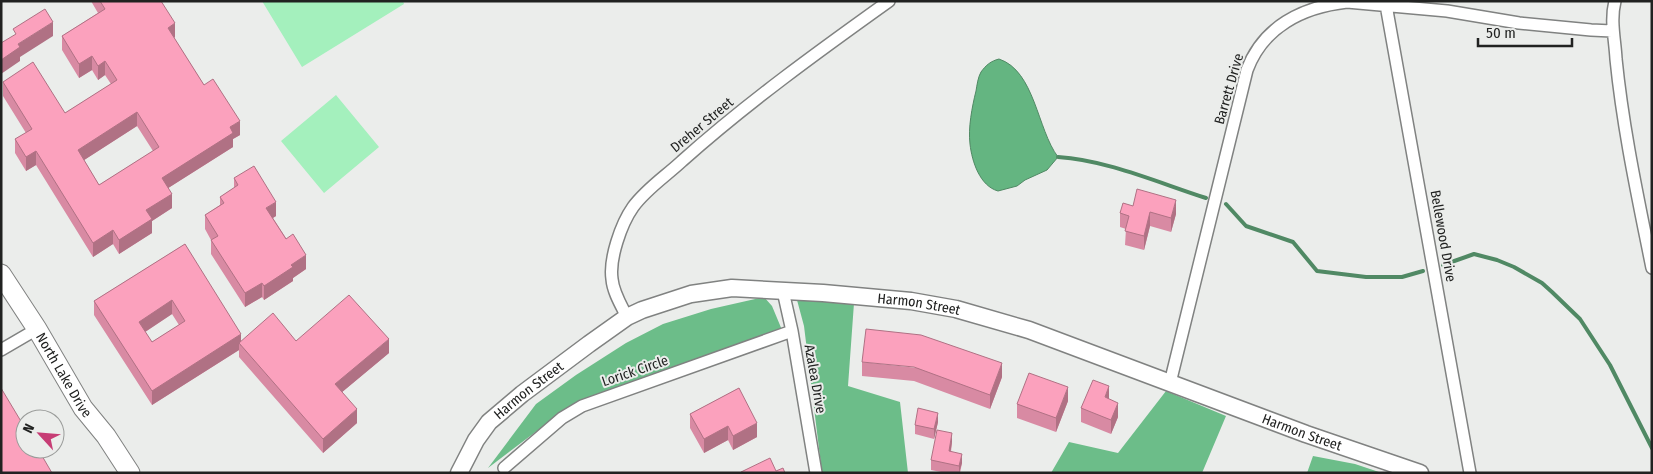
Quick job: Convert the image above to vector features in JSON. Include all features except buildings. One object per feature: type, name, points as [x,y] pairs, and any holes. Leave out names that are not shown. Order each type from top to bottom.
[{"type":"main road","name":"North Lake Drive","points":[[1,274],[37,329],[83,408],[106,436],[130,473]]},
{"type":"main road","points":[[106,436],[113,473]]},
{"type":"street","name":"Dreher Street","points":[[627,318],[612,280],[611,265],[617,239],[632,208],[647,191],[701,144],[746,108],[890,1]]},
{"type":"street","points":[[1615,1],[1612,31],[1619,91],[1652,268]]},
{"type":"street","name":"Barrett Drive","points":[[1170,383],[1247,70],[1257,49],[1281,24],[1313,10],[1347,2],[1447,11],[1519,23],[1612,31]]},
{"type":"street","name":"Bellewood Drive","points":[[1386,5],[1470,473]]},
{"type":"street","name":"Harmon Street","points":[[459,473],[476,440],[489,422],[522,394],[627,318],[642,310],[691,294],[732,288],[783,290],[911,301],[956,309],[1030,330],[1306,434],[1413,472]]},
{"type":"street","name":"Azalea Drive","points":[[783,290],[792,331],[816,473]]},
{"type":"street","points":[[1,350],[37,329]]},
{"type":"street","name":"Lorick Circle","points":[[504,468],[562,418],[582,406],[792,331]]},
{"type":"shaded area","points":[[262,1],[403,1],[404,4],[302,67]]},
{"type":"shaded area","points":[[999,59],[1011,66],[1020,75],[1028,88],[1045,132],[1058,157],[1047,170],[1025,180],[1017,186],[998,191],[986,184],[978,172],[971,151],[970,131],[980,74],[989,64]]},
{"type":"shaded area","points":[[336,95],[379,147],[324,193],[281,141]]},
{"type":"shaded area","points":[[764,297],[772,306],[782,330],[562,412],[488,468],[536,404],[576,375],[626,343],[663,324],[711,309]]},
{"type":"shaded area","points":[[822,298],[854,303],[848,386],[900,402],[908,473],[822,473],[804,326],[797,300]]},
{"type":"shaded area","points":[[1166,391],[1226,416],[1202,473],[1051,473],[1069,442],[1118,453]]},
{"type":"shaded area","points":[[1313,456],[1355,464],[1382,473],[1307,473]]},
{"type":"waterway","points":[[1058,157],[1114,167],[1206,198]]},
{"type":"waterway","points":[[1226,204],[1246,226],[1293,242],[1317,271],[1366,277],[1402,277],[1423,271]]},
{"type":"waterway","points":[[1443,265],[1474,254],[1514,267],[1542,283],[1580,319],[1610,365],[1652,448]]}]
